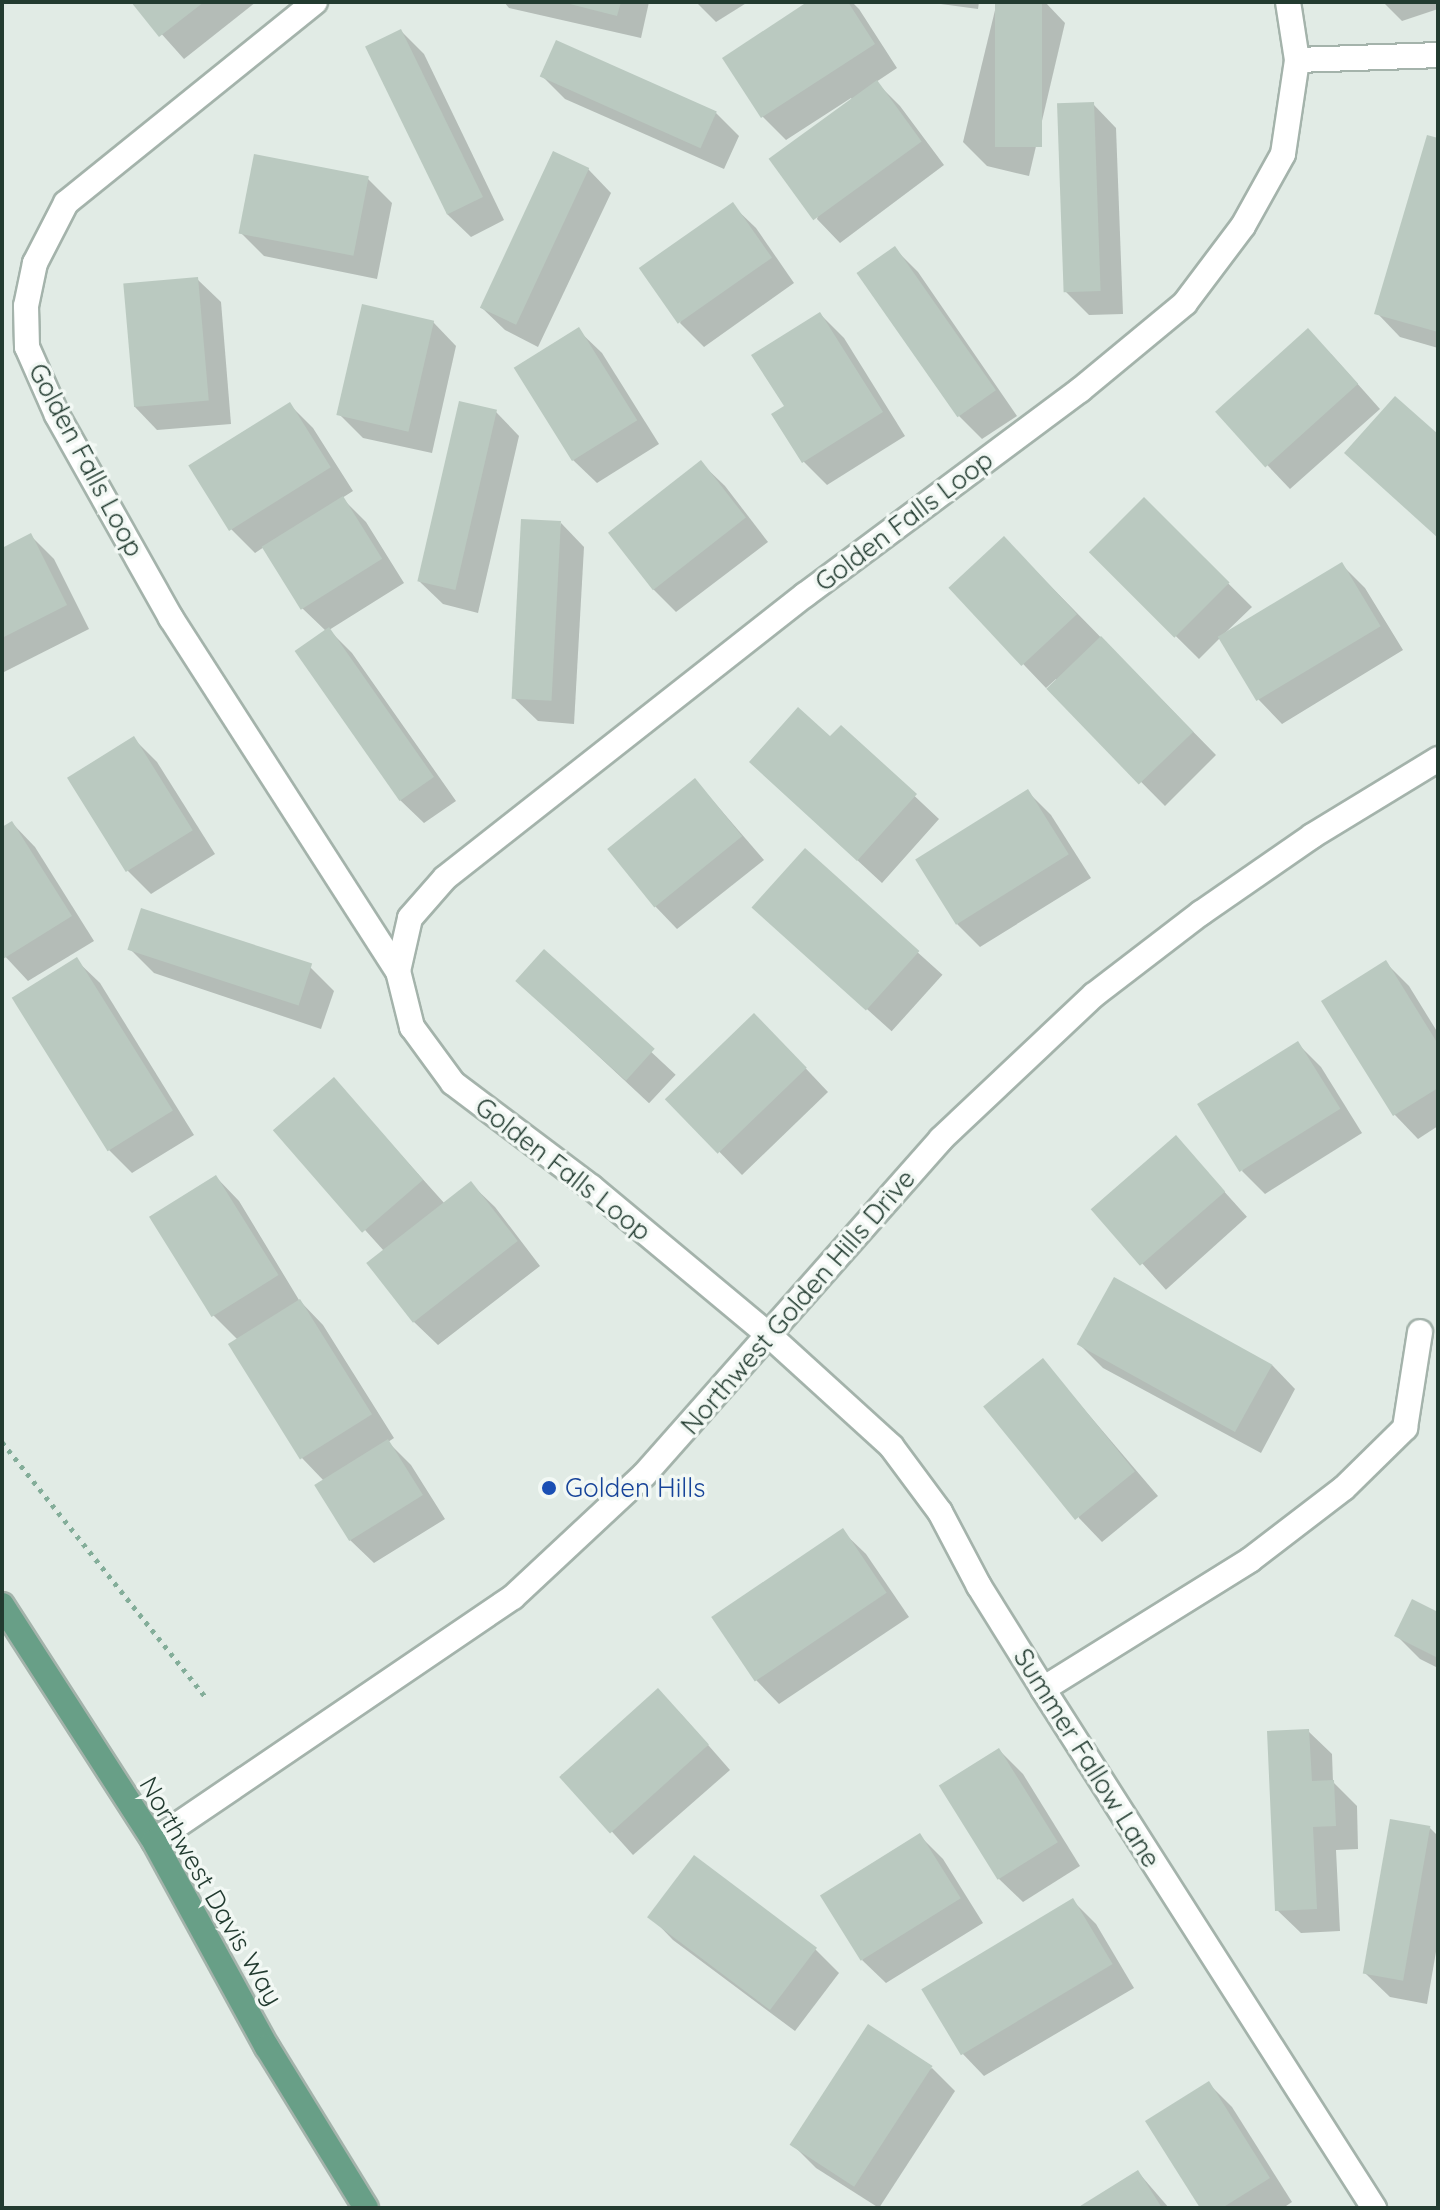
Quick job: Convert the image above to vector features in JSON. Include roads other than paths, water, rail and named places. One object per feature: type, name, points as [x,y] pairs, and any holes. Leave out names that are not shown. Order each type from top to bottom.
[{"type":"main road","name":"Northwest Davis Way","points":[[2,1605],[154,1841],[267,2047],[366,2208]]},
{"type":"street","name":"Golden Falls Loop","points":[[315,2],[66,203],[35,263],[26,306],[27,347],[57,415],[171,618],[398,971],[412,1027],[453,1083],[591,1187],[770,1336]]},
{"type":"street","name":"Golden Falls Loop","points":[[398,971],[410,918],[445,878],[805,595],[1080,390],[1185,303],[1243,226],[1283,154],[1297,60],[1288,2]]},
{"type":"street","points":[[1297,60],[1438,55]]},
{"type":"street","name":"Northwest Golden Hills Drive","points":[[154,1841],[513,1597],[644,1475],[941,1139],[1094,995],[1201,913],[1287,853],[1438,759]]},
{"type":"street","points":[[1043,1689],[1250,1560],[1344,1488],[1405,1428],[1420,1332]]},
{"type":"street","name":"Summer Fallow Lane","points":[[770,1336],[891,1446],[940,1512],[979,1586],[1043,1689],[1374,2208]]},
{"type":"place","name":"Golden Hills","points":[[549,1488]]}]
